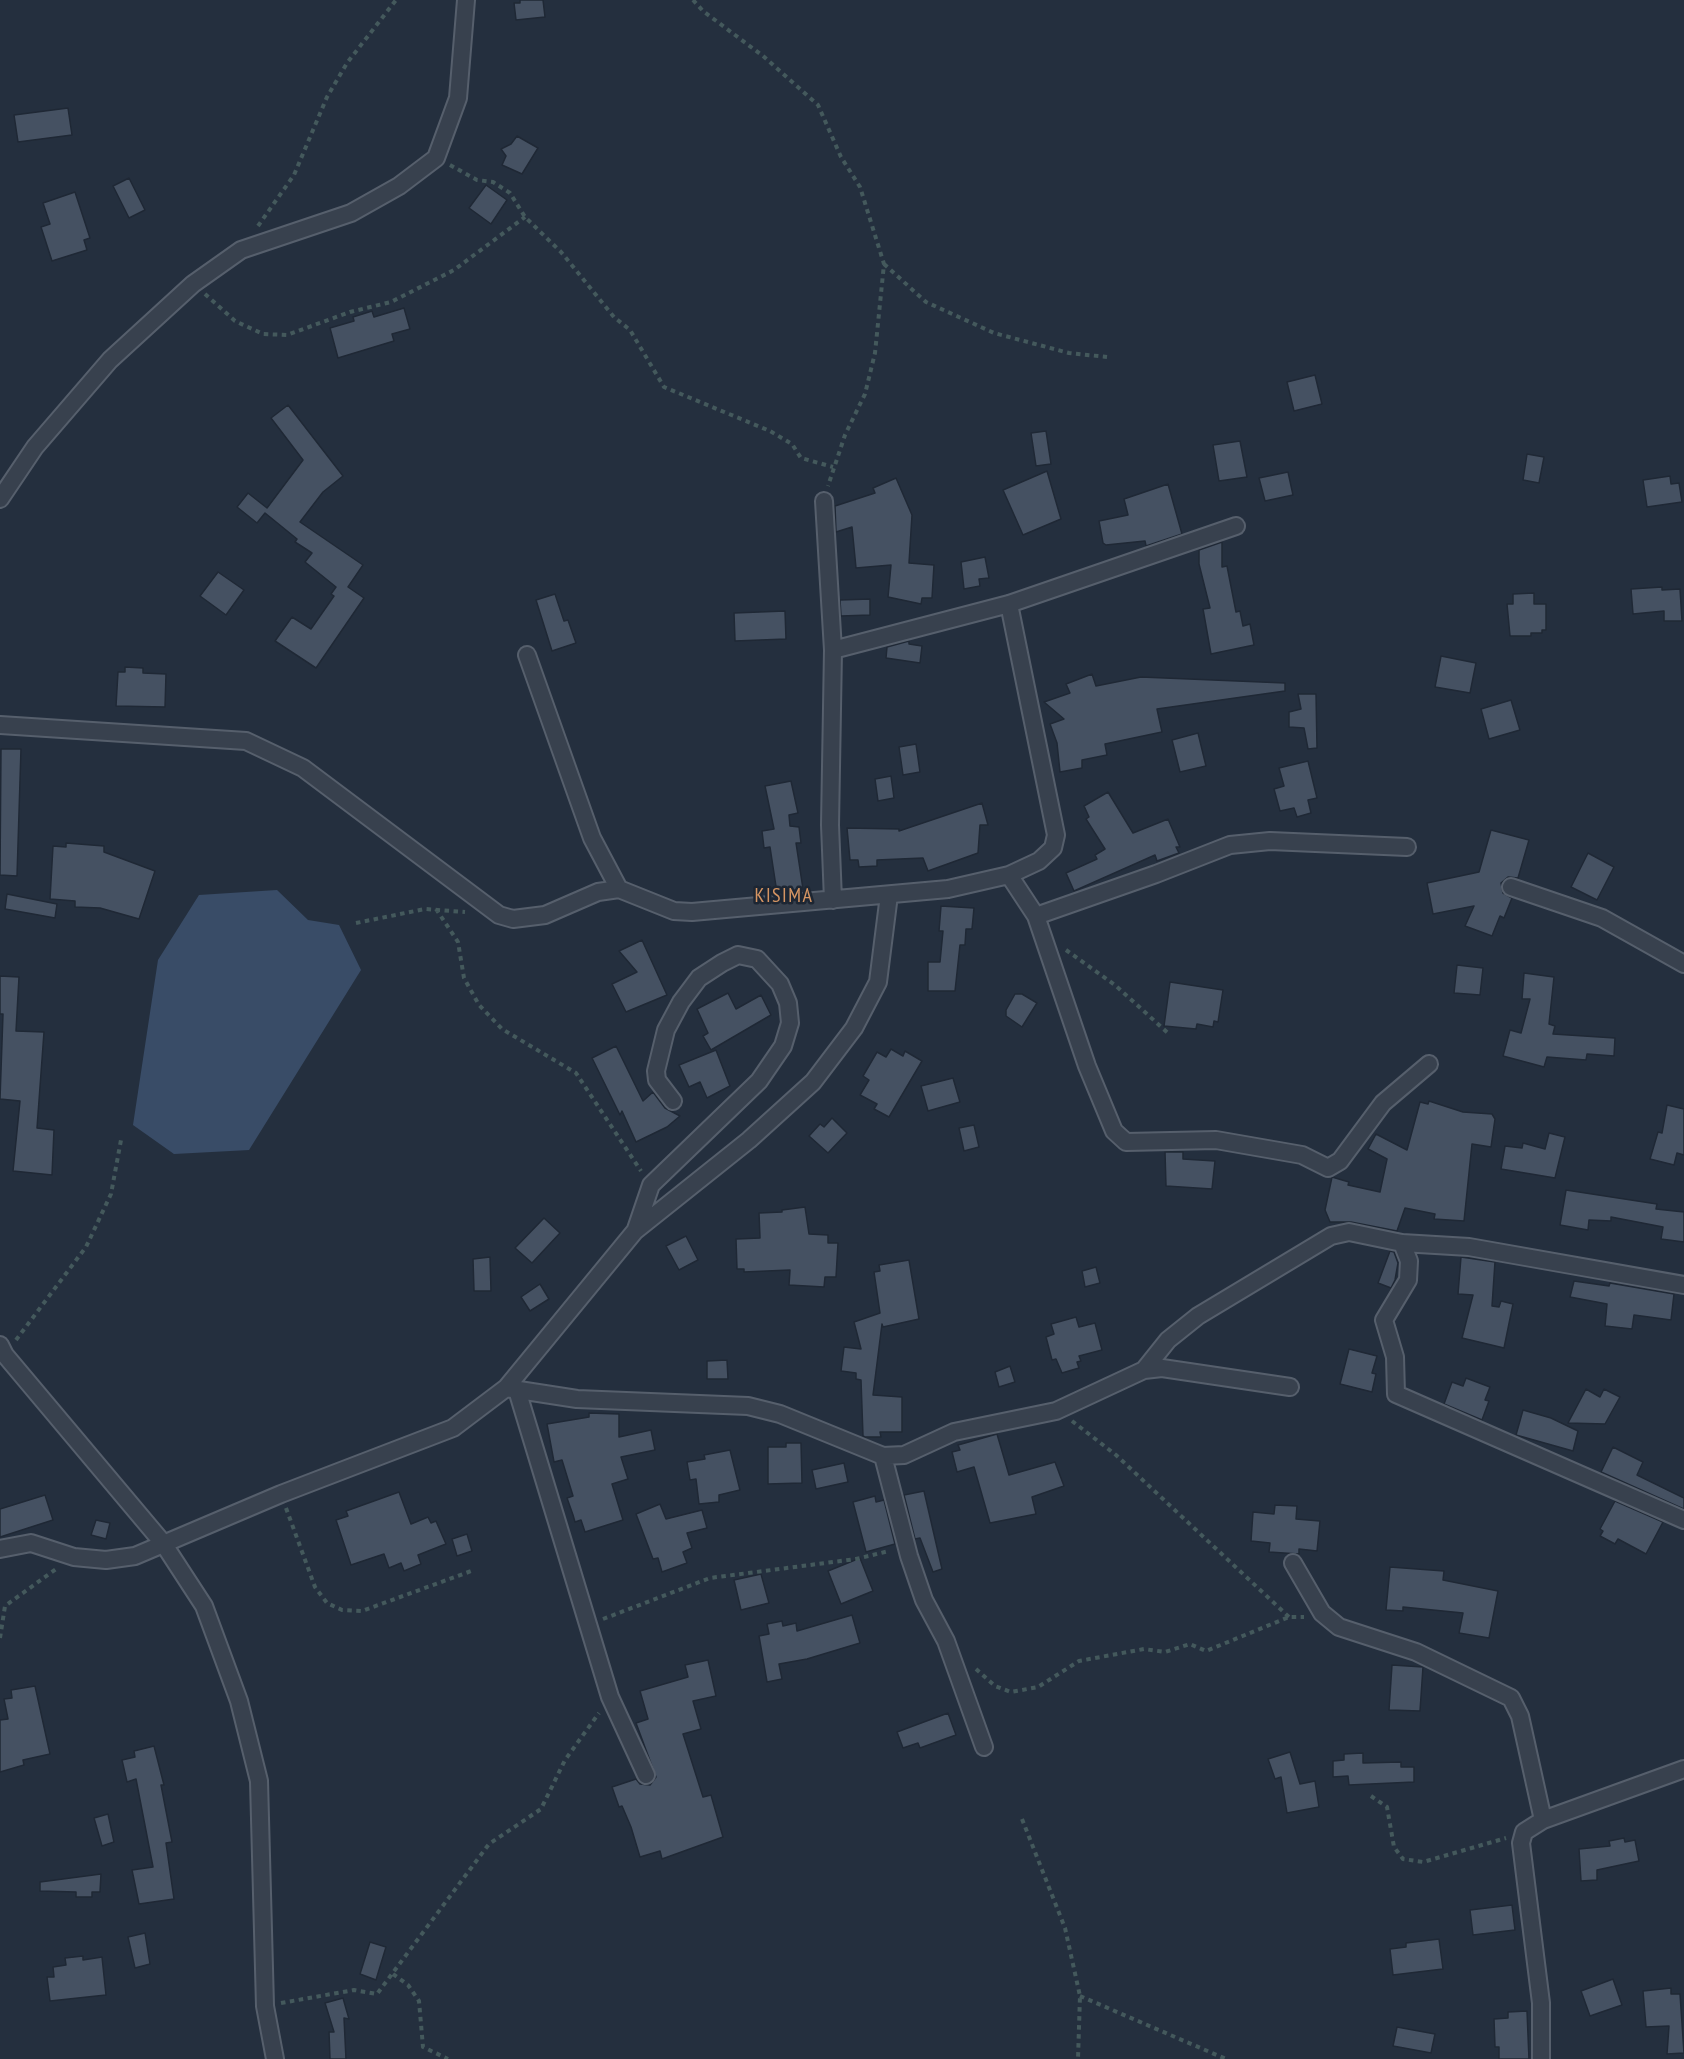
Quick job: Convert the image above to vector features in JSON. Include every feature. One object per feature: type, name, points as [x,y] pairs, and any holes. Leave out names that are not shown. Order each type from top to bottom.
[{"type":"street","points":[[0,499],[35,447],[110,360],[193,284],[241,250],[351,213],[399,186],[436,158],[458,98],[466,0]]},
{"type":"street","points":[[824,501],[833,650],[830,825],[833,900]]},
{"type":"street","points":[[833,650],[1009,604],[1236,526]]},
{"type":"street","points":[[0,725],[246,741],[303,768],[499,915],[513,919],[545,915],[598,892],[618,889],[674,910],[692,912],[948,889],[1009,875],[1040,861],[1053,848],[1056,835],[1009,604]]},
{"type":"street","points":[[527,655],[592,838],[618,889]]},
{"type":"street","points":[[1039,924],[1230,845],[1270,841],[1407,847]]},
{"type":"street","points":[[1009,875],[1039,924],[1091,1077],[1114,1131],[1126,1142],[1216,1140],[1302,1155],[1328,1168],[1340,1161],[1383,1103],[1429,1064]]},
{"type":"street","points":[[1511,887],[1602,918],[1684,964]]},
{"type":"street","points":[[0,1549],[31,1543],[74,1557],[106,1560],[135,1556],[281,1494],[453,1428],[511,1389],[635,1231],[749,1140],[813,1082],[827,1064],[854,1028],[878,982],[889,895]]},
{"type":"street","points":[[635,1231],[651,1185],[759,1081],[783,1046],[790,1023],[788,1003],[780,984],[757,959],[738,955],[722,963],[699,978],[681,1002],[666,1030],[656,1071],[657,1080],[673,1101]]},
{"type":"street","points":[[1144,1370],[1168,1340],[1198,1316],[1331,1236],[1349,1232],[1401,1242],[1469,1247],[1684,1285]]},
{"type":"street","points":[[1401,1242],[1409,1261],[1408,1280],[1384,1320],[1395,1357],[1396,1394],[1684,1520]]},
{"type":"street","points":[[2,1350],[163,1543],[204,1606],[239,1701],[259,1781],[264,2006],[275,2059]]},
{"type":"street","points":[[511,1389],[578,1399],[748,1406],[780,1414],[883,1456],[904,1455],[954,1432],[1056,1411],[1144,1370],[1162,1368],[1290,1387]]},
{"type":"street","points":[[511,1389],[610,1697],[646,1775]]},
{"type":"street","points":[[883,1456],[924,1600],[946,1641],[984,1747]]},
{"type":"street","points":[[1293,1563],[1322,1613],[1339,1627],[1416,1652],[1511,1698],[1520,1716],[1543,1820]]},
{"type":"street","points":[[1541,2059],[1541,2003],[1521,1844],[1524,1832],[1543,1820],[1684,1769]]},
{"type":"path","points":[[241,250],[294,175],[327,97],[347,63],[396,0]]},
{"type":"path","points":[[693,0],[703,11],[763,56],[818,105],[841,157],[860,187],[884,264],[874,353],[865,394],[833,467],[824,501]]},
{"type":"path","points":[[436,158],[477,180],[493,182],[510,193],[525,217],[561,252],[614,317],[630,330],[664,387],[770,431],[792,444],[801,458],[833,467]]},
{"type":"path","points":[[193,284],[235,321],[263,334],[287,335],[350,312],[391,302],[453,270],[525,217]]},
{"type":"path","points":[[884,264],[926,302],[994,333],[1069,353],[1107,357]]},
{"type":"path","points":[[356,923],[425,909],[467,912]]},
{"type":"path","points":[[436,909],[458,942],[464,978],[479,1005],[502,1029],[576,1073],[651,1185]]},
{"type":"path","points":[[1039,924],[1115,985],[1169,1034]]},
{"type":"path","points":[[2,1350],[86,1247],[111,1194],[121,1140]]},
{"type":"path","points":[[1056,1411],[1116,1455],[1289,1617]]},
{"type":"path","points":[[281,1494],[315,1587],[327,1603],[342,1610],[362,1611],[474,1570]]},
{"type":"path","points":[[588,1623],[626,1612],[710,1578],[856,1559],[909,1547]]},
{"type":"path","points":[[0,1638],[5,1606],[74,1557]]},
{"type":"path","points":[[971,1664],[995,1686],[1011,1692],[1038,1687],[1079,1661],[1144,1649],[1165,1652],[1190,1644],[1206,1651],[1289,1617],[1299,1618],[1322,1613]]},
{"type":"path","points":[[264,2006],[354,1990],[377,1994],[489,1844],[541,1809],[565,1760],[610,1697]]},
{"type":"path","points":[[1371,1796],[1387,1807],[1394,1846],[1403,1859],[1423,1862],[1524,1832]]},
{"type":"path","points":[[1022,1819],[1065,1928],[1080,1996],[1078,2059]]},
{"type":"path","points":[[393,1974],[408,1985],[419,2001],[423,2047],[448,2059]]},
{"type":"path","points":[[1080,1996],[1226,2059]]},
{"type":"water","points":[[277,890],[308,920],[339,925],[361,970],[249,1150],[174,1154],[133,1125],[158,960],[199,895]]},
{"type":"building","points":[[520,0],[543,0],[545,17],[516,20],[514,3],[520,3]]},
{"type":"building","points":[[68,108],[72,135],[18,142],[14,115]]},
{"type":"building","points":[[517,136],[538,148],[522,174],[502,165],[506,156],[501,149],[511,144]]},
{"type":"building","points":[[129,178],[145,210],[129,218],[113,186]]},
{"type":"building","points":[[486,185],[507,200],[491,224],[469,208]]},
{"type":"building","points":[[75,192],[90,238],[84,240],[87,250],[52,261],[41,227],[50,224],[43,203]]},
{"type":"building","points":[[404,308],[410,329],[392,334],[394,341],[338,358],[330,328],[354,321],[353,317],[372,311],[374,317]]},
{"type":"building","points":[[1315,375],[1322,404],[1294,411],[1287,382]]},
{"type":"building","points":[[288,405],[343,476],[323,492],[300,522],[363,565],[348,587],[364,598],[316,668],[275,641],[292,617],[311,629],[334,596],[331,594],[336,587],[305,562],[312,553],[295,542],[297,539],[265,513],[257,523],[237,507],[248,493],[267,508],[303,460],[271,418]]},
{"type":"building","points":[[1046,431],[1051,464],[1036,466],[1031,433]]},
{"type":"building","points":[[1240,441],[1247,477],[1219,481],[1213,445]]},
{"type":"building","points":[[1527,454],[1544,457],[1539,483],[1523,480]]},
{"type":"building","points":[[1047,471],[1061,519],[1023,535],[1003,490]]},
{"type":"building","points":[[1288,472],[1293,495],[1265,501],[1259,478]]},
{"type":"building","points":[[1670,476],[1671,484],[1679,483],[1682,502],[1647,507],[1643,480]]},
{"type":"building","points":[[896,478],[912,515],[909,563],[934,565],[932,598],[922,598],[921,604],[888,597],[891,565],[856,568],[852,527],[836,532],[835,506],[875,493],[873,488]]},
{"type":"building","points":[[1168,484],[1182,534],[1146,546],[1145,541],[1106,545],[1103,543],[1099,521],[1128,515],[1124,499]]},
{"type":"building","points":[[1222,542],[1222,567],[1227,566],[1236,612],[1240,611],[1243,626],[1250,624],[1254,645],[1211,654],[1203,609],[1210,608],[1199,564],[1199,550]]},
{"type":"building","points":[[985,557],[989,578],[979,579],[980,586],[964,589],[961,562]]},
{"type":"building","points":[[218,572],[244,590],[226,615],[200,596]]},
{"type":"building","points":[[1662,587],[1662,590],[1680,589],[1682,621],[1664,621],[1664,611],[1633,614],[1631,589]]},
{"type":"building","points":[[1534,593],[1534,604],[1546,604],[1546,630],[1542,630],[1542,633],[1531,633],[1531,636],[1510,636],[1507,604],[1513,604],[1513,594]]},
{"type":"building","points":[[555,594],[564,621],[568,620],[576,643],[552,651],[536,600]]},
{"type":"building","points":[[870,599],[870,615],[841,616],[840,600]]},
{"type":"building","points":[[785,611],[786,639],[735,641],[734,613]]},
{"type":"building","points":[[909,641],[909,644],[922,646],[920,663],[886,658],[887,647]]},
{"type":"building","points":[[1441,656],[1476,663],[1470,693],[1435,687]]},
{"type":"building","points":[[125,667],[143,668],[143,673],[166,674],[165,707],[116,706],[118,672],[125,672]]},
{"type":"building","points":[[1092,674],[1096,686],[1141,677],[1285,683],[1285,691],[1157,709],[1162,732],[1105,744],[1107,755],[1082,760],[1082,768],[1060,772],[1057,743],[1050,724],[1064,719],[1044,702],[1070,693],[1066,684]]},
{"type":"building","points":[[1298,694],[1316,694],[1317,748],[1308,749],[1304,728],[1289,727],[1289,712],[1301,709]]},
{"type":"building","points":[[1511,700],[1520,730],[1489,739],[1481,709]]},
{"type":"building","points":[[1198,733],[1206,766],[1180,772],[1172,740]]},
{"type":"building","points":[[916,744],[920,772],[903,775],[899,747]]},
{"type":"building","points":[[1,749],[21,749],[17,876],[0,875]]},
{"type":"building","points":[[1308,761],[1317,798],[1308,800],[1311,813],[1297,817],[1294,808],[1280,811],[1274,789],[1284,786],[1279,768]]},
{"type":"building","points":[[891,776],[894,798],[878,801],[875,779]]},
{"type":"building","points":[[791,781],[798,813],[789,815],[790,826],[799,827],[801,843],[796,843],[803,889],[777,893],[770,847],[764,848],[762,831],[774,829],[765,786]]},
{"type":"building","points":[[1108,792],[1133,833],[1168,819],[1180,847],[1176,847],[1179,853],[1157,861],[1155,855],[1074,891],[1066,873],[1097,859],[1095,855],[1105,849],[1086,819],[1089,817],[1084,806]]},
{"type":"building","points":[[982,803],[988,825],[980,825],[978,853],[928,871],[923,858],[877,860],[877,866],[859,867],[858,860],[850,860],[847,828],[899,829],[899,831]]},
{"type":"building","points":[[1491,830],[1529,840],[1518,878],[1508,877],[1501,883],[1503,893],[1512,898],[1504,918],[1500,916],[1492,936],[1465,926],[1474,906],[1433,914],[1427,883],[1479,872]]},
{"type":"building","points":[[66,843],[104,846],[104,852],[155,871],[139,919],[100,908],[75,907],[75,901],[50,899],[53,846],[66,847]]},
{"type":"building","points":[[1588,853],[1614,867],[1597,900],[1571,887]]},
{"type":"building","points":[[7,894],[57,904],[55,918],[5,909]]},
{"type":"building","points":[[941,906],[974,908],[972,929],[966,929],[965,945],[960,945],[955,991],[928,991],[928,962],[940,962],[943,931],[939,931]]},
{"type":"building","points":[[642,940],[667,995],[626,1012],[612,984],[637,972],[619,951]]},
{"type":"building","points":[[1457,965],[1483,968],[1480,995],[1454,993]]},
{"type":"building","points":[[1524,973],[1554,977],[1549,1024],[1555,1026],[1553,1034],[1615,1038],[1614,1056],[1587,1054],[1586,1060],[1547,1057],[1544,1067],[1503,1056],[1510,1030],[1521,1033],[1530,999],[1522,999]]},
{"type":"building","points":[[0,976],[19,977],[16,1031],[44,1032],[37,1128],[54,1130],[52,1175],[13,1171],[20,1101],[0,1099],[3,1014],[0,1014]]},
{"type":"building","points":[[1170,982],[1223,990],[1218,1022],[1214,1021],[1213,1027],[1197,1024],[1196,1029],[1164,1026]]},
{"type":"building","points":[[728,993],[736,1009],[761,995],[771,1015],[711,1050],[703,1036],[708,1033],[697,1009]]},
{"type":"building","points":[[1015,994],[1022,994],[1037,1003],[1022,1027],[1006,1016],[1006,1010]]},
{"type":"building","points":[[616,1046],[643,1101],[653,1092],[665,1108],[680,1116],[667,1127],[636,1142],[622,1111],[620,1115],[592,1058]]},
{"type":"building","points":[[891,1049],[903,1056],[905,1051],[922,1061],[889,1117],[874,1109],[877,1104],[860,1095],[869,1080],[863,1076],[877,1052],[886,1057]]},
{"type":"building","points":[[716,1050],[730,1086],[707,1098],[700,1082],[689,1087],[679,1065]]},
{"type":"building","points":[[953,1078],[960,1102],[928,1111],[921,1086]]},
{"type":"building","points":[[1429,1101],[1463,1112],[1492,1114],[1495,1119],[1491,1147],[1472,1144],[1464,1221],[1434,1219],[1435,1214],[1405,1208],[1397,1231],[1351,1222],[1330,1222],[1325,1210],[1332,1177],[1349,1182],[1348,1185],[1380,1192],[1387,1159],[1368,1149],[1376,1134],[1407,1150],[1420,1102],[1428,1104]]},
{"type":"building","points":[[1667,1105],[1684,1109],[1684,1155],[1677,1153],[1674,1165],[1650,1159],[1658,1132],[1662,1133]]},
{"type":"building","points":[[832,1118],[847,1133],[828,1153],[809,1136],[820,1124],[824,1127]]},
{"type":"building","points":[[974,1125],[979,1147],[964,1151],[959,1128]]},
{"type":"building","points":[[1549,1133],[1565,1137],[1555,1178],[1501,1169],[1505,1146],[1522,1148],[1523,1143],[1545,1149]]},
{"type":"building","points":[[1165,1152],[1183,1152],[1183,1159],[1215,1161],[1212,1189],[1166,1186]]},
{"type":"building","points":[[1566,1190],[1657,1204],[1656,1209],[1684,1212],[1684,1242],[1661,1239],[1663,1227],[1611,1217],[1611,1221],[1589,1220],[1588,1230],[1560,1225]]},
{"type":"building","points":[[805,1207],[809,1234],[828,1235],[828,1243],[838,1243],[836,1277],[825,1277],[824,1287],[789,1285],[790,1270],[744,1272],[744,1269],[737,1269],[736,1239],[760,1238],[759,1213],[782,1212],[782,1210]]},
{"type":"building","points":[[544,1218],[560,1233],[532,1263],[515,1248]]},
{"type":"building","points":[[686,1236],[698,1260],[679,1270],[666,1246]]},
{"type":"building","points":[[1390,1251],[1394,1252],[1398,1263],[1391,1288],[1378,1283]]},
{"type":"building","points":[[490,1257],[491,1291],[474,1291],[473,1259]]},
{"type":"building","points":[[1461,1257],[1495,1262],[1492,1306],[1499,1307],[1501,1301],[1513,1304],[1504,1348],[1462,1338],[1473,1295],[1458,1294]]},
{"type":"building","points":[[909,1260],[919,1319],[883,1327],[882,1324],[873,1395],[902,1397],[902,1432],[880,1432],[881,1437],[865,1437],[863,1436],[861,1380],[856,1379],[856,1373],[841,1371],[844,1347],[861,1349],[854,1322],[880,1313],[874,1272],[880,1271],[879,1265]]},
{"type":"building","points":[[1096,1267],[1100,1283],[1085,1287],[1082,1271]]},
{"type":"building","points":[[1574,1281],[1609,1286],[1610,1283],[1674,1294],[1671,1320],[1634,1315],[1632,1329],[1605,1326],[1607,1304],[1570,1297]]},
{"type":"building","points":[[540,1284],[549,1299],[530,1311],[521,1297]]},
{"type":"building","points":[[1076,1317],[1079,1327],[1095,1323],[1102,1350],[1079,1356],[1081,1361],[1077,1362],[1079,1368],[1062,1373],[1056,1359],[1052,1360],[1046,1337],[1054,1334],[1051,1324]]},
{"type":"building","points":[[1349,1349],[1377,1356],[1372,1373],[1376,1374],[1372,1392],[1340,1384]]},
{"type":"building","points":[[727,1360],[728,1379],[707,1379],[707,1361]]},
{"type":"building","points":[[1010,1366],[1015,1382],[999,1387],[995,1372]]},
{"type":"building","points":[[1466,1378],[1490,1387],[1485,1400],[1489,1401],[1482,1420],[1444,1404],[1452,1382],[1463,1386]]},
{"type":"building","points":[[1586,1389],[1600,1397],[1604,1389],[1620,1397],[1605,1424],[1568,1423]]},
{"type":"building","points":[[1523,1410],[1551,1418],[1578,1431],[1573,1451],[1516,1435]]},
{"type":"building","points":[[589,1413],[619,1414],[619,1437],[651,1430],[655,1450],[621,1457],[628,1479],[612,1484],[623,1520],[585,1532],[581,1520],[575,1522],[567,1498],[573,1496],[562,1460],[554,1462],[547,1424],[589,1417]]},
{"type":"building","points":[[997,1434],[1009,1475],[1055,1462],[1064,1486],[1032,1497],[1036,1514],[990,1523],[974,1467],[957,1472],[952,1452],[960,1450],[958,1445]]},
{"type":"building","points":[[786,1443],[801,1443],[802,1483],[768,1484],[768,1447],[786,1447]]},
{"type":"building","points":[[1613,1447],[1643,1462],[1637,1475],[1684,1498],[1684,1509],[1601,1472]]},
{"type":"building","points":[[730,1450],[740,1490],[719,1495],[719,1502],[699,1504],[696,1479],[690,1480],[687,1462],[705,1459],[704,1455]]},
{"type":"building","points":[[844,1463],[848,1482],[816,1489],[812,1470]]},
{"type":"building","points":[[924,1491],[942,1569],[933,1572],[920,1538],[915,1539],[904,1495]]},
{"type":"building","points":[[399,1492],[411,1524],[428,1517],[431,1523],[436,1521],[446,1544],[418,1555],[421,1564],[404,1571],[401,1563],[389,1568],[384,1554],[351,1565],[336,1520],[348,1516],[346,1511]]},
{"type":"building","points":[[45,1495],[53,1520],[0,1537],[0,1509]]},
{"type":"building","points":[[875,1496],[876,1502],[884,1500],[895,1544],[866,1552],[853,1502]]},
{"type":"building","points":[[1615,1501],[1663,1522],[1646,1554],[1618,1539],[1615,1544],[1600,1536],[1603,1531],[1600,1529]]},
{"type":"building","points":[[660,1504],[666,1519],[702,1510],[707,1528],[687,1533],[692,1548],[683,1552],[687,1563],[662,1572],[658,1558],[653,1559],[636,1514]]},
{"type":"building","points":[[1275,1505],[1297,1506],[1296,1519],[1320,1521],[1317,1551],[1299,1549],[1299,1554],[1269,1552],[1270,1543],[1251,1541],[1253,1512],[1274,1514]]},
{"type":"building","points":[[96,1520],[110,1523],[106,1539],[91,1535]]},
{"type":"building","points":[[467,1534],[472,1551],[457,1556],[452,1539]]},
{"type":"building","points":[[860,1558],[873,1591],[841,1604],[828,1571]]},
{"type":"building","points":[[1390,1567],[1444,1571],[1443,1580],[1498,1591],[1489,1638],[1459,1633],[1463,1613],[1403,1607],[1403,1611],[1386,1610]]},
{"type":"building","points":[[761,1574],[769,1603],[741,1610],[734,1580]]},
{"type":"building","points":[[852,1615],[860,1643],[807,1659],[779,1664],[782,1679],[767,1682],[759,1636],[769,1634],[767,1624],[782,1621],[783,1626],[796,1623],[797,1631]]},
{"type":"building","points":[[708,1660],[716,1696],[693,1701],[701,1729],[683,1734],[703,1797],[711,1795],[723,1837],[662,1859],[660,1851],[640,1857],[631,1827],[622,1806],[619,1807],[612,1787],[636,1779],[640,1784],[650,1785],[656,1777],[636,1723],[648,1719],[640,1691],[688,1677],[685,1665]]},
{"type":"building","points":[[1392,1665],[1423,1667],[1420,1711],[1389,1710]]},
{"type":"building","points":[[35,1686],[50,1754],[23,1760],[24,1765],[0,1772],[0,1720],[8,1719],[4,1699],[12,1698],[11,1690]]},
{"type":"building","points":[[948,1713],[956,1735],[920,1748],[918,1743],[903,1748],[897,1732]]},
{"type":"building","points":[[154,1746],[164,1785],[161,1785],[172,1842],[166,1843],[174,1899],[139,1904],[132,1870],[153,1867],[136,1779],[127,1782],[122,1760],[135,1757],[134,1751]]},
{"type":"building","points":[[1290,1752],[1300,1784],[1315,1781],[1319,1807],[1287,1813],[1281,1777],[1275,1779],[1268,1759]]},
{"type":"building","points":[[1363,1753],[1363,1763],[1401,1762],[1401,1767],[1414,1767],[1414,1782],[1349,1785],[1348,1776],[1333,1777],[1333,1761],[1344,1760],[1344,1754]]},
{"type":"building","points":[[108,1814],[114,1842],[102,1846],[94,1818]]},
{"type":"building","points":[[1624,1838],[1625,1842],[1635,1840],[1639,1861],[1597,1870],[1597,1880],[1581,1881],[1579,1849],[1610,1846],[1609,1841]]},
{"type":"building","points":[[101,1874],[100,1892],[92,1892],[92,1897],[76,1897],[76,1892],[40,1891],[40,1882]]},
{"type":"building","points":[[1512,1905],[1515,1930],[1473,1935],[1470,1910]]},
{"type":"building","points":[[145,1933],[150,1964],[135,1968],[128,1937]]},
{"type":"building","points":[[1439,1939],[1443,1969],[1393,1975],[1390,1949],[1406,1947],[1406,1943]]},
{"type":"building","points":[[370,1942],[386,1947],[376,1980],[360,1974]]},
{"type":"building","points":[[83,1956],[83,1960],[102,1957],[106,1995],[50,2001],[47,1977],[54,1977],[53,1967],[66,1965],[65,1958]]},
{"type":"building","points":[[1613,1979],[1622,2005],[1590,2016],[1581,1991]]},
{"type":"building","points":[[1671,1988],[1671,1994],[1680,1994],[1684,2053],[1667,2054],[1669,2026],[1646,2027],[1643,1991]]},
{"type":"building","points":[[343,1998],[349,2019],[344,2018],[346,2059],[330,2059],[329,2032],[334,2032],[325,2003]]},
{"type":"building","points":[[1527,2011],[1529,2059],[1499,2059],[1499,2047],[1495,2047],[1494,2019],[1508,2018],[1508,2012]]},
{"type":"building","points":[[1397,2027],[1435,2034],[1431,2053],[1393,2046]]},
{"type":"district","name":"KISIMA","points":[[784,896]]}]
